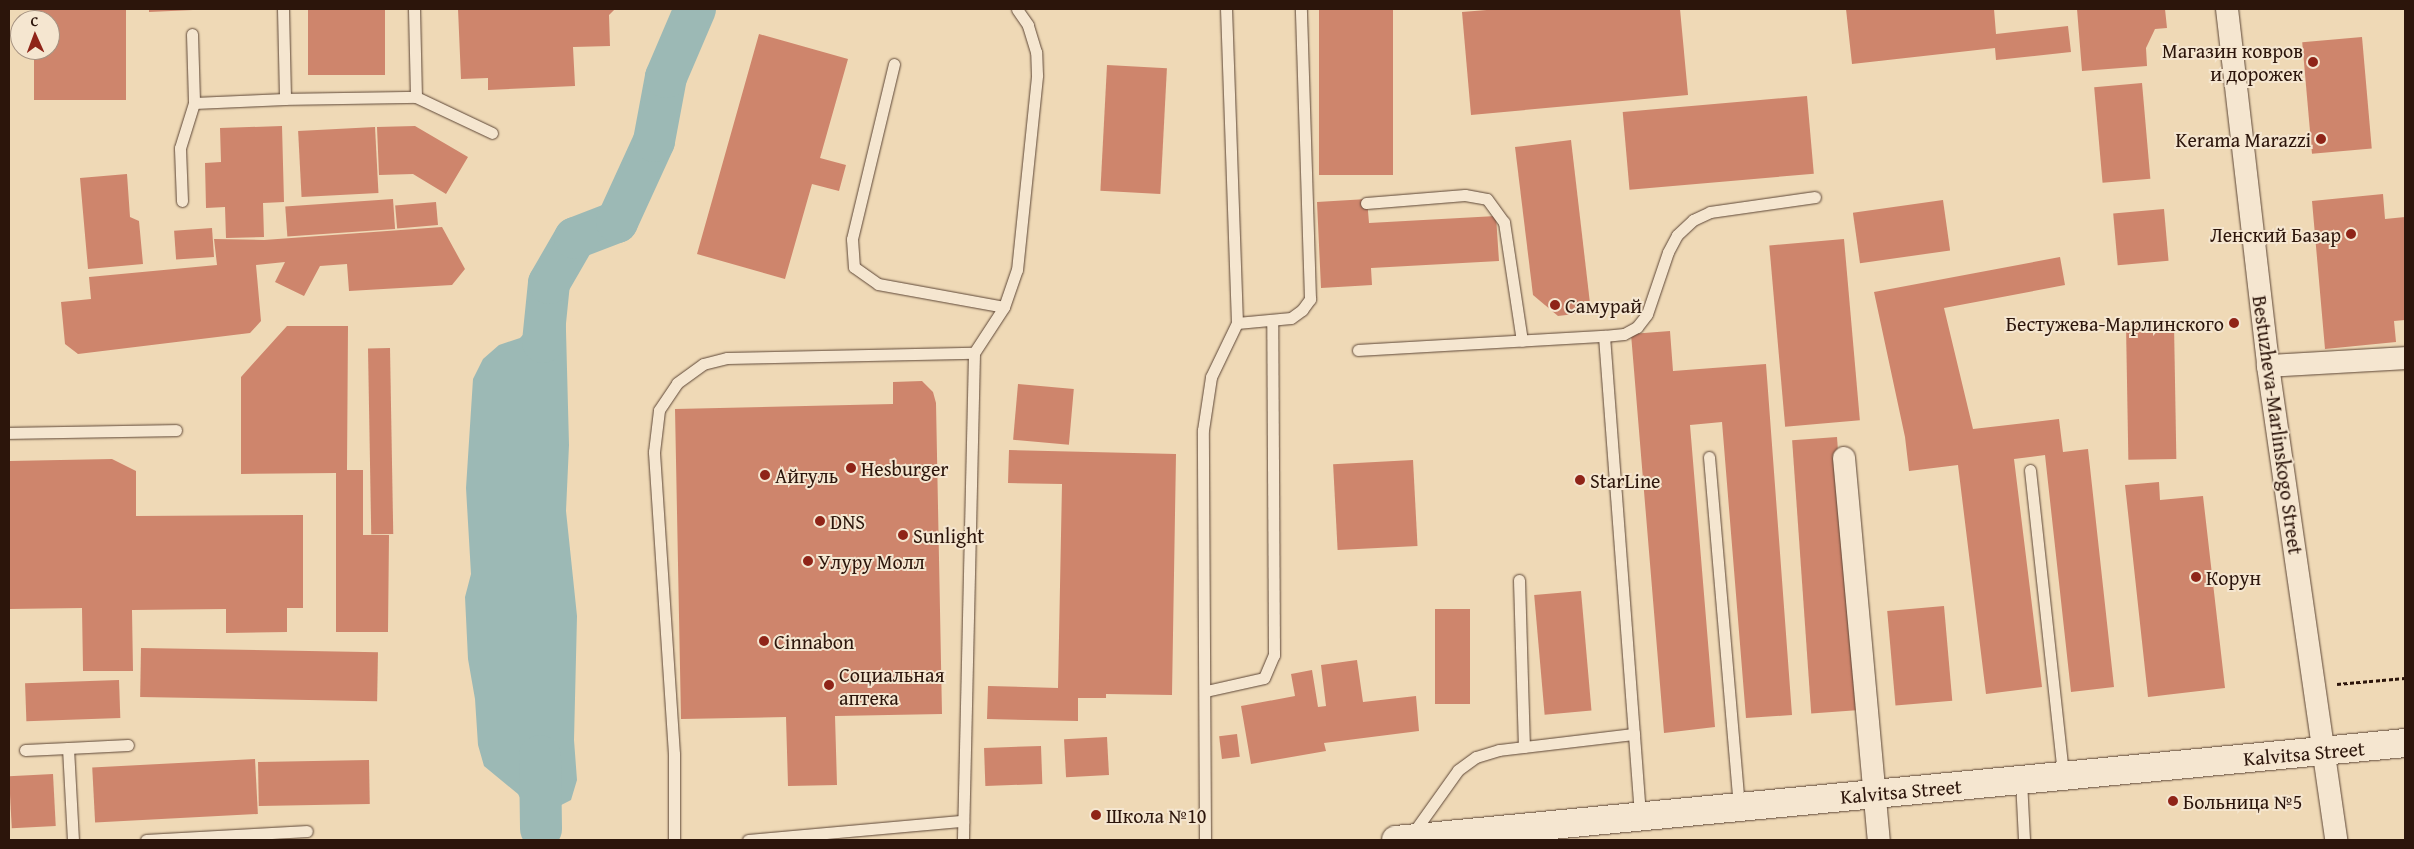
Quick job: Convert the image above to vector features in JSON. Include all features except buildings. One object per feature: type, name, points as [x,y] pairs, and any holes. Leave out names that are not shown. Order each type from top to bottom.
[{"type":"street","name":"Bestuzheva-Marlinskogo Street","points":[[2227,9],[2268,366],[2336,840]]},
{"type":"street","points":[[2268,366],[2405,358]]},
{"type":"street","points":[[1844,458],[1879,840]]},
{"type":"street","name":"Kalvitsa Street","points":[[1403,840],[2405,743]]},
{"type":"lane","points":[[283,9],[285,99]]},
{"type":"lane","points":[[414,9],[416,97]]},
{"type":"lane","points":[[963,840],[974,353],[1004,307],[1016,270],[1037,75],[1036,52],[1028,25],[1017,9]]},
{"type":"lane","points":[[1205,840],[1206,691],[1203,430],[1211,377],[1237,323],[1226,9]]},
{"type":"lane","points":[[1237,323],[1272,322],[1292,318],[1302,310],[1310,298],[1301,9]]},
{"type":"lane","points":[[182,201],[180,148],[194,103],[192,34]]},
{"type":"lane","points":[[894,64],[852,239],[854,267],[878,284],[1004,307]]},
{"type":"lane","points":[[194,103],[285,99],[416,97],[492,133]]},
{"type":"lane","points":[[1366,203],[1466,195],[1487,198],[1504,222],[1522,341]]},
{"type":"lane","points":[[1358,350],[1624,334],[1642,320],[1668,252],[1677,235],[1693,220],[1710,212],[1815,197]]},
{"type":"lane","points":[[1206,691],[1264,678],[1274,655],[1272,322]]},
{"type":"lane","points":[[1604,336],[1640,818]]},
{"type":"lane","points":[[674,840],[674,754],[654,452],[658,410],[678,383],[703,364],[728,358],[974,353]]},
{"type":"lane","points":[[9,433],[176,430]]},
{"type":"lane","points":[[1709,457],[1739,807]]},
{"type":"lane","points":[[2030,470],[2063,776]]},
{"type":"lane","points":[[1519,580],[1524,747]]},
{"type":"lane","points":[[1403,840],[1458,770],[1476,757],[1499,750],[1634,734]]},
{"type":"lane","points":[[25,750],[128,745]]},
{"type":"lane","points":[[68,748],[73,840]]},
{"type":"lane","points":[[2021,780],[2024,840]]},
{"type":"lane","points":[[748,840],[963,821]]},
{"type":"lane","points":[[146,840],[214,839],[307,831]]},
{"type":"path","points":[[2314,686],[2405,678]]},
{"type":"water","points":[[549,283],[565,293],[569,445],[566,511],[577,616],[574,740],[577,780],[571,800],[532,820],[518,794],[484,766],[478,745],[475,699],[468,659],[465,597],[471,574],[466,488],[473,379],[483,359],[499,345],[520,338],[535,322]]},
{"type":"waterway","points":[[543,342],[549,283],[575,238],[617,222],[654,141],[666,77],[695,9]]},
{"type":"waterway","points":[[540,756],[541,829]]},
{"type":"place","name":"Магазин ковров и дорожек","points":[[2313,62]]},
{"type":"place","name":"Kerama Marazzi","points":[[2321,139]]},
{"type":"place","name":"Ленский Базар","points":[[2351,234]]},
{"type":"place","name":"Самурай","points":[[1555,305]]},
{"type":"place","name":"Бестужева-Марлинского","points":[[2234,323]]},
{"type":"place","name":"Hesburger","points":[[851,468]]},
{"type":"place","name":"Айгуль","points":[[765,475]]},
{"type":"place","name":"StarLine","points":[[1580,480]]},
{"type":"place","name":"DNS","points":[[820,521]]},
{"type":"place","name":"Sunlight","points":[[903,535]]},
{"type":"place","name":"Улуру Молл","points":[[808,561]]},
{"type":"place","name":"Корун","points":[[2196,577]]},
{"type":"place","name":"Cinnabon","points":[[764,641]]},
{"type":"place","name":"Социальная аптека","points":[[829,685]]},
{"type":"place","name":"Больница №5","points":[[2173,801]]},
{"type":"place","name":"Школа №10","points":[[1096,815]]}]
